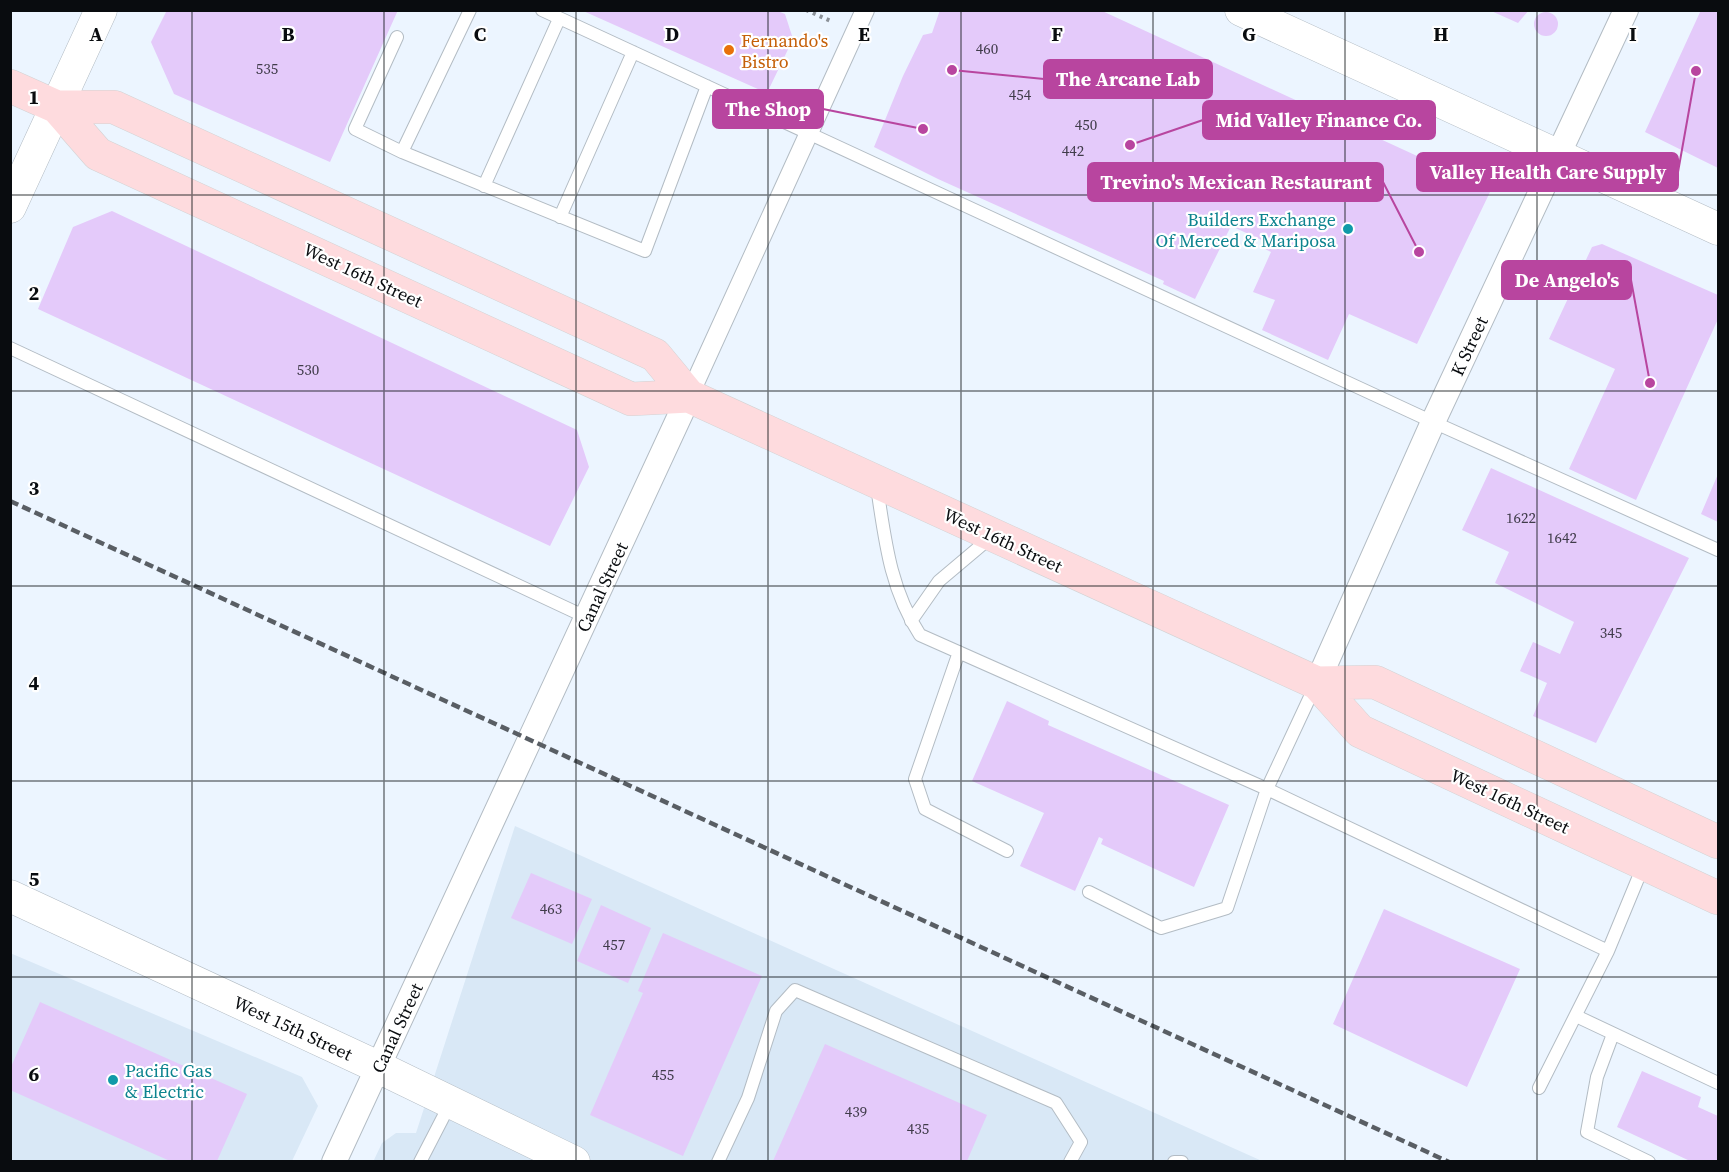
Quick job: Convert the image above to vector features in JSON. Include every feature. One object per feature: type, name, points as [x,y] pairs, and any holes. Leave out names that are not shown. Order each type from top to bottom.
[{"type":"main road","name":"West 16th Street","points":[[10,86],[57,107],[114,107],[655,355],[689,396],[1317,683],[1360,731],[1719,898]]},
{"type":"main road","name":"West 16th Street","points":[[57,107],[98,153],[620,394],[631,399],[689,396]]},
{"type":"main road","name":"West 16th Street","points":[[1317,683],[1375,682],[1719,842]]},
{"type":"street","points":[[10,207],[102,10]]},
{"type":"street","name":"Canal Street","points":[[334,1161],[588,618],[865,10]]},
{"type":"street","points":[[1241,10],[1719,229]]},
{"type":"street","name":"K Street","points":[[1317,683],[1433,422],[1626,10]]},
{"type":"street","name":"West 15th Street","points":[[10,897],[378,1067],[574,1161]]},
{"type":"lane","points":[[402,152],[470,10]]},
{"type":"lane","points":[[542,10],[1433,422],[1719,550]]},
{"type":"lane","points":[[484,186],[559,19]]},
{"type":"lane","points":[[397,37],[355,129],[402,152],[645,251],[707,86]]},
{"type":"lane","points":[[560,217],[633,52]]},
{"type":"lane","points":[[10,348],[588,618]]},
{"type":"lane","points":[[876,482],[891,575],[911,621],[920,635],[1267,789],[1608,951]]},
{"type":"lane","points":[[911,621],[939,581],[993,536]]},
{"type":"lane","points":[[959,652],[915,778],[925,809],[1007,850]]},
{"type":"lane","points":[[1089,892],[1161,928],[1227,908],[1267,789],[1317,683]]},
{"type":"lane","points":[[1539,1088],[1608,951],[1644,863]]},
{"type":"lane","points":[[718,1161],[748,1098],[776,1011],[795,990],[1056,1103],[1081,1142],[1070,1161]]},
{"type":"lane","points":[[1576,1016],[1719,1083]]},
{"type":"lane","points":[[1613,1034],[1597,1077],[1587,1132],[1649,1161]]},
{"type":"lane","points":[[420,1161],[451,1102]]},
{"type":"lane","points":[[1174,1161],[1182,1161]]},
{"type":"shaded area","points":[[515,826],[1262,1161],[373,1162],[382,1143],[396,1133],[416,1133]]},
{"type":"shaded area","name":"Pacific Gas & Electric","points":[[10,953],[302,1077],[318,1106],[292,1161],[11,1161]]},
{"type":"building","points":[[167,10],[398,10],[330,162],[174,94],[151,42]]},
{"type":"building","name":"Fernando's Bistro","points":[[581,10],[775,10],[785,14],[793,39],[767,93]]},
{"type":"building","points":[[940,10],[1100,10],[1491,190],[1417,344],[1349,314],[1328,360],[1262,330],[1275,300],[1253,292],[1271,252],[1263,248],[1266,242],[1231,226],[1195,299],[1163,284],[1164,281],[938,179],[874,147],[903,76],[923,35],[932,33]]},
{"type":"building","points":[[1489,10],[1529,10],[1518,23]]},
{"type":"building","points":[[1701,10],[1718,10],[1718,168],[1645,132]]},
{"type":"building","points":[[1546,12],[1554,16],[1558,24],[1554,32],[1546,36],[1538,32],[1534,24],[1538,16]]},
{"type":"building","points":[[112,211],[577,430],[589,467],[550,546],[38,309],[73,227]]},
{"type":"building","points":[[1602,244],[1718,295],[1718,319],[1636,500],[1569,469],[1615,369],[1549,339],[1592,247]]},
{"type":"building","points":[[1491,468],[1689,558],[1596,743],[1533,716],[1547,683],[1520,671],[1533,642],[1560,654],[1574,622],[1495,583],[1509,552],[1462,530]]},
{"type":"building","points":[[1718,474],[1718,522],[1701,514]]},
{"type":"building","points":[[1007,701],[1049,721],[1048,725],[1229,805],[1194,887],[1101,844],[1103,839],[1099,837],[1075,891],[1020,866],[1044,813],[972,781]]},
{"type":"building","points":[[531,873],[592,899],[572,944],[511,918]]},
{"type":"building","points":[[601,905],[651,928],[628,983],[577,961]]},
{"type":"building","points":[[1384,909],[1520,969],[1467,1087],[1333,1024]]},
{"type":"building","points":[[663,933],[762,976],[683,1156],[590,1115],[643,993],[638,991]]},
{"type":"building","name":"Pacific Gas & Electric","points":[[40,1002],[247,1094],[217,1161],[170,1161],[10,1090],[10,1069]]},
{"type":"building","points":[[825,1044],[987,1115],[967,1161],[773,1161]]},
{"type":"building","points":[[1642,1071],[1701,1097],[1698,1107],[1718,1116],[1718,1161],[1690,1161],[1617,1127]]},
{"type":"railway","points":[[10,501],[1449,1162]]},
{"type":"place","name":"Fernando's Bistro","points":[[729,50]]},
{"type":"place","name":"The Arcane Lab","points":[[952,70]]},
{"type":"place","name":"Valley Health Care Supply","points":[[1696,71]]},
{"type":"place","name":"The Shop","points":[[923,129]]},
{"type":"place","name":"Mid Valley Finance Co.","points":[[1130,145]]},
{"type":"place","name":"Builders Exchange Of Merced & Mariposa","points":[[1348,229]]},
{"type":"place","name":"Trevino's Mexican Restaurant","points":[[1419,252]]},
{"type":"place","name":"De Angelo's","points":[[1650,383]]},
{"type":"place","name":"Pacific Gas & Electric","points":[[113,1080]]}]
